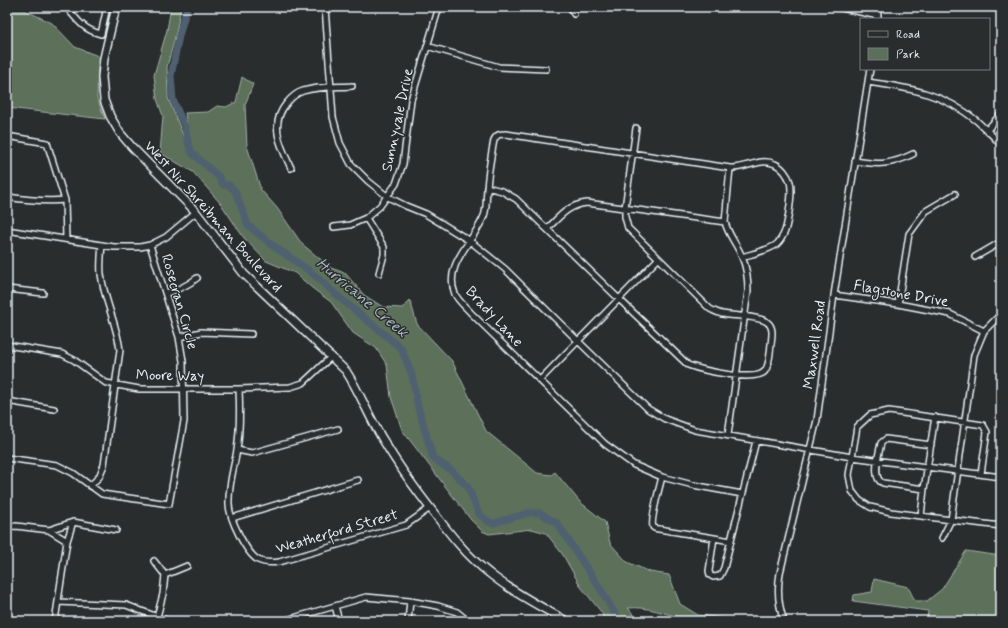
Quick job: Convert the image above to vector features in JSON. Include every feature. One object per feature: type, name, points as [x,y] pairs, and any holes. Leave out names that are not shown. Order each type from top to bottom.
[{"type":"main road","name":"West Nir Shreibman Boulevard","points":[[116,7],[104,58],[102,78],[104,96],[110,116],[120,133],[196,212],[244,274],[332,356],[346,371],[356,387],[384,443],[430,508],[450,534],[471,557],[490,574],[566,621]]},
{"type":"street","points":[[68,7],[68,9],[90,32],[100,34],[107,7]]},
{"type":"street","points":[[326,7],[330,88],[336,130],[345,153],[359,173],[388,197],[426,214],[470,241],[505,269],[648,409],[665,419],[695,430],[852,457],[1001,477]]},
{"type":"street","name":"Sunnyvale Drive","points":[[334,227],[350,225],[366,218],[388,197],[396,184],[403,164],[412,100],[439,7]]},
{"type":"street","points":[[570,7],[574,14]]},
{"type":"street","points":[[838,7],[847,8],[877,17],[879,7]]},
{"type":"street","points":[[427,46],[499,67],[546,69]]},
{"type":"street","name":"Maxwell Road","points":[[784,621],[778,593],[780,573],[817,420],[834,295],[870,70]]},
{"type":"street","points":[[868,82],[921,91],[942,99],[963,110],[987,130],[1001,145]]},
{"type":"street","points":[[291,168],[279,143],[277,134],[277,125],[281,111],[289,100],[301,92],[313,88],[352,86]]},
{"type":"street","points":[[987,130],[1001,114]]},
{"type":"street","points":[[487,187],[502,191],[516,199],[688,365],[700,370],[736,375],[758,376],[764,372],[768,365],[772,332],[771,326],[763,320],[720,314],[710,309],[628,228],[625,217],[625,208],[636,128]]},
{"type":"street","name":"Brady Lane","points":[[632,153],[506,134],[499,134],[496,136],[494,140],[487,187],[485,215],[470,241],[460,254],[454,267],[452,279],[456,295],[476,318],[605,444],[634,465],[662,477],[693,485],[742,494]]},
{"type":"street","points":[[7,136],[47,143],[65,200],[66,239]]},
{"type":"street","points":[[632,153],[730,168],[742,168],[759,162],[777,164],[787,174],[791,183],[785,231],[782,238],[774,246],[742,257]]},
{"type":"street","points":[[855,161],[873,164],[886,164],[900,160],[912,154]]},
{"type":"street","points":[[728,435],[743,317],[748,291],[748,277],[742,257],[727,230],[725,222],[730,168]]},
{"type":"street","points":[[898,304],[909,234],[926,211],[955,194]]},
{"type":"street","points":[[7,197],[49,202],[65,200]]},
{"type":"street","points":[[548,229],[563,213],[574,205],[587,203],[725,222]]},
{"type":"street","points":[[7,230],[129,248],[150,245],[166,237],[196,212]]},
{"type":"street","points":[[366,218],[384,247],[384,255],[379,272]]},
{"type":"street","points":[[975,257],[1001,242]]},
{"type":"street","points":[[90,486],[99,477],[104,465],[120,350],[119,338],[101,275],[102,245]]},
{"type":"street","name":"Rosecran Circle","points":[[7,458],[57,465],[73,473],[102,494],[169,504],[184,421],[183,362],[180,337],[150,245]]},
{"type":"street","points":[[540,380],[658,259]]},
{"type":"street","points":[[166,293],[179,290],[189,285],[197,278]]},
{"type":"street","points":[[7,289],[43,294]]},
{"type":"street","name":"Flagstone Drive","points":[[834,295],[898,304],[950,314],[984,331]]},
{"type":"street","points":[[942,538],[951,520],[974,355],[984,331],[1001,314]]},
{"type":"street","points":[[180,337],[200,332],[251,334]]},
{"type":"street","name":"Moore Way","points":[[7,345],[62,354],[74,360],[106,383],[115,386],[139,389],[239,389],[290,387],[303,383],[332,356]]},
{"type":"street","name":"Weatherford Street","points":[[239,389],[240,424],[228,505],[238,535],[258,560],[269,563],[279,562],[406,525],[430,508]]},
{"type":"street","points":[[7,402],[54,409]]},
{"type":"street","points":[[981,474],[987,432],[983,425],[889,411],[870,415],[857,427],[849,475],[852,490],[859,500],[870,507],[891,512],[1001,526]]},
{"type":"street","points":[[921,516],[934,417]]},
{"type":"street","points":[[237,450],[252,453],[338,429]]},
{"type":"street","points":[[924,489],[880,482],[876,473],[878,460],[881,443],[886,439],[931,445]]},
{"type":"street","points":[[714,538],[709,571],[710,575],[716,578],[722,573],[756,441]]},
{"type":"street","points":[[662,477],[653,517],[653,526],[655,528],[731,541]]},
{"type":"street","points":[[232,518],[358,480]]},
{"type":"street","points":[[55,621],[67,542],[73,522]]},
{"type":"street","points":[[7,526],[49,530],[73,522],[116,530]]},
{"type":"street","points":[[49,530],[67,542]]},
{"type":"street","points":[[154,561],[165,575],[163,594],[157,616]]},
{"type":"street","points":[[165,575],[187,566]]},
{"type":"street","points":[[283,621],[366,597],[410,601],[438,606],[456,612],[468,621]]},
{"type":"street","points":[[408,621],[410,601]]},
{"type":"street","points":[[58,602],[126,605],[168,621]]},
{"type":"street","points":[[335,606],[339,621]]},
{"type":"green space","points":[[7,7],[22,9],[52,23],[75,47],[98,56],[97,98],[105,119],[7,108]]},
{"type":"green space","points":[[171,7],[181,7],[167,67],[168,98],[183,135],[188,132],[185,113],[208,112],[217,106],[226,107],[236,102],[242,77],[253,84],[245,105],[247,146],[261,190],[277,208],[302,244],[331,268],[345,273],[364,295],[383,307],[402,308],[410,300],[417,324],[452,361],[486,431],[537,473],[551,475],[555,472],[580,502],[605,522],[610,543],[627,562],[650,572],[669,575],[680,604],[698,615],[749,621],[700,620],[683,618],[650,609],[628,608],[639,621],[604,621],[602,613],[581,587],[563,555],[546,533],[532,529],[489,534],[482,531],[471,520],[402,430],[391,397],[387,365],[376,348],[353,333],[331,302],[295,273],[266,261],[244,238],[221,204],[193,172],[160,153],[163,116],[157,99],[154,75],[167,30]]},
{"type":"green space","points":[[966,551],[1001,556],[1001,621],[927,621],[928,611],[853,601],[854,595],[872,592],[874,579],[908,587],[915,601],[927,601],[942,589]]},
{"type":"waterway","name":"Hurricane Creek","points":[[187,7],[179,36],[171,76],[173,100],[185,127],[192,153],[219,177],[223,185],[229,185],[235,191],[248,225],[272,245],[311,272],[401,348],[412,375],[418,407],[433,458],[452,471],[468,487],[479,514],[489,522],[494,523],[528,513],[540,513],[557,523],[601,590],[619,621]]}]
